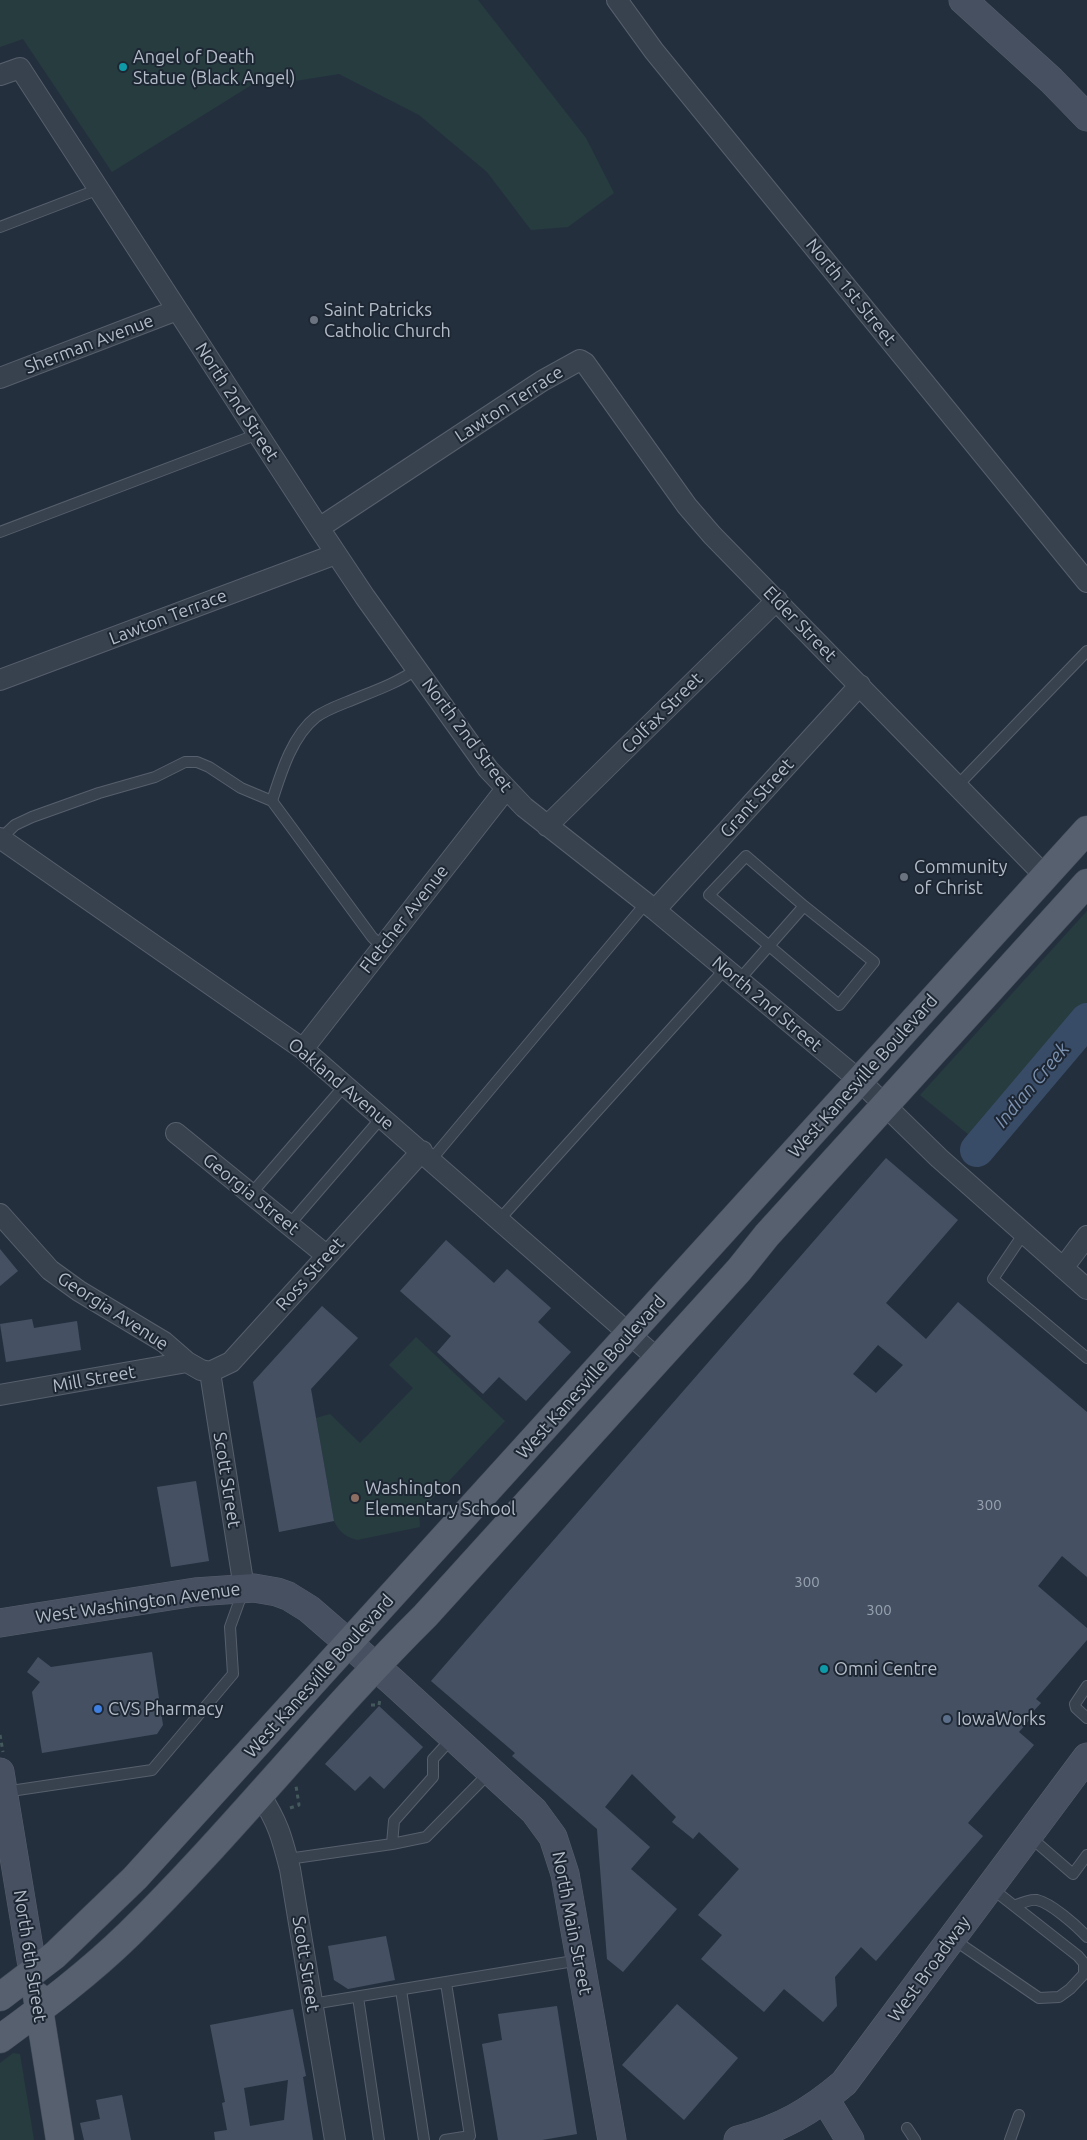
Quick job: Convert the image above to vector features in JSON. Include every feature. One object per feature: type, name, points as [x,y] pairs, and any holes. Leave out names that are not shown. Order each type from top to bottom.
[{"type":"main road","points":[[963,0],[1051,80],[1087,117]]},
{"type":"main road","name":"West Kanesville Boulevard","points":[[0,1997],[33,1972],[94,1918],[135,1878],[1087,830]]},
{"type":"main road","name":"West Kanesville Boulevard","points":[[0,2039],[77,1981],[128,1935],[181,1881],[374,1666],[425,1616],[1087,883]]},
{"type":"main road","name":"West Washington Avenue","points":[[0,1623],[195,1592],[244,1588],[267,1590],[288,1596],[309,1610],[348,1644]]},
{"type":"main road","name":"North Main Street","points":[[348,1644],[534,1811],[553,1837],[560,1854],[569,1889],[600,2082],[612,2140]]},
{"type":"main road","name":"West Broadway","points":[[738,2140],[778,2127],[805,2114],[844,2083],[863,2060],[1087,1756]]},
{"type":"main road","name":"North 6th Street","points":[[2,1782],[6,1852],[33,1972],[60,2140]]},
{"type":"main road","points":[[825,2099],[850,2140]]},
{"type":"street","name":"North 1st Street","points":[[617,0],[654,51],[1087,582]]},
{"type":"street","name":"North 2nd Street","points":[[0,75],[20,68],[336,554],[488,769],[506,789],[548,826],[650,907],[859,1080],[939,1158],[1087,1289]]},
{"type":"street","name":"Sherman Avenue","points":[[0,378],[177,310]]},
{"type":"street","name":"Elder Street","points":[[574,362],[580,360],[585,363],[687,506],[1045,876]]},
{"type":"street","name":"Lawton Terrace","points":[[319,528],[574,362]]},
{"type":"street","name":"Lawton Terrace","points":[[0,680],[336,554]]},
{"type":"street","name":"Colfax Street","points":[[548,826],[777,600]]},
{"type":"street","name":"Grant Street","points":[[650,907],[860,686]]},
{"type":"street","name":"Fletcher Avenue","points":[[303,1049],[506,789]]},
{"type":"street","name":"Oakland Avenue","points":[[0,838],[303,1049],[658,1359]]},
{"type":"street","name":"Georgia Street","points":[[176,1133],[326,1255]]},
{"type":"street","name":"Ross Street","points":[[210,1372],[231,1362],[326,1255],[426,1156]]},
{"type":"street","name":"Georgia Avenue","points":[[0,1214],[50,1270],[79,1291],[164,1342],[187,1362]]},
{"type":"street","points":[[1063,1268],[1087,1236]]},
{"type":"street","points":[[187,1362],[201,1370],[210,1372]]},
{"type":"street","name":"Mill Street","points":[[0,1395],[187,1362]]},
{"type":"street","name":"Scott Street","points":[[210,1372],[244,1588]]},
{"type":"street","name":"Scott Street","points":[[260,1795],[274,1815],[288,1859],[335,2140]]},
{"type":"lane","points":[[0,227],[100,189]]},
{"type":"lane","points":[[0,532],[258,434]]},
{"type":"lane","points":[[958,785],[1087,651]]},
{"type":"lane","points":[[272,801],[293,748],[304,729],[316,718],[327,710],[402,680],[417,669]]},
{"type":"lane","points":[[0,838],[15,825],[32,817],[100,792],[156,777],[185,762],[197,762],[209,767],[241,788],[272,801],[372,937],[382,947]]},
{"type":"lane","points":[[746,856],[804,906],[874,962],[839,1005],[710,895],[746,856]]},
{"type":"lane","points":[[498,1220],[732,974],[769,946],[804,906]]},
{"type":"lane","points":[[426,1156],[650,907]]},
{"type":"lane","points":[[251,1194],[345,1085]]},
{"type":"lane","points":[[289,1225],[382,1117]]},
{"type":"lane","points":[[1024,1233],[993,1279],[1087,1358]]},
{"type":"lane","points":[[2,1782],[152,1770],[232,1674],[230,1627],[244,1588]]},
{"type":"lane","points":[[1087,1686],[1075,1704],[1076,1708],[1087,1718]]},
{"type":"lane","points":[[392,1844],[394,1821],[433,1777],[433,1759],[453,1737]]},
{"type":"lane","points":[[288,1859],[392,1844],[426,1837],[491,1771]]},
{"type":"lane","points":[[1028,1836],[1073,1874],[1087,1855]]},
{"type":"lane","points":[[952,1938],[1040,1998],[1059,1997],[1070,1989],[1084,1974],[1086,1962],[990,1887]]},
{"type":"lane","points":[[1014,1906],[1027,1900],[1038,1900],[1066,1918],[1087,1937]]},
{"type":"lane","points":[[312,2004],[581,1960]]},
{"type":"lane","points":[[445,2140],[470,2136],[446,1982]]},
{"type":"lane","points":[[401,1990],[424,2140]]},
{"type":"lane","points":[[358,1997],[379,2140]]},
{"type":"lane","points":[[1010,2140],[1019,2115]]},
{"type":"lane","points":[[907,2128],[915,2140]]},
{"type":"green space","points":[[0,0],[478,0],[586,138],[614,193],[568,227],[531,230],[487,172],[419,115],[339,74],[276,84],[253,84],[112,172],[23,39],[0,47]]},
{"type":"green space","points":[[1087,911],[1087,1031],[990,1152],[920,1095]]},
{"type":"green space","points":[[416,1337],[505,1421],[419,1513],[420,1527],[357,1540],[343,1533],[334,1521],[316,1418],[330,1414],[360,1443],[413,1388],[389,1365]]},
{"type":"green space","points":[[13,2053],[20,2054],[34,2140],[0,2140],[0,2063]]},
{"type":"building","name":"Omni Centre","points":[[886,1158],[958,1220],[886,1303],[926,1339],[958,1302],[1087,1412],[1087,1577],[1062,1556],[1038,1586],[1087,1628],[1087,1640],[1036,1699],[1041,1703],[1030,1715],[1032,1717],[1019,1732],[1034,1745],[968,1823],[983,1836],[876,1961],[861,1947],[835,1977],[837,2006],[823,2022],[784,1989],[764,2012],[701,1959],[722,1935],[698,1915],[739,1869],[699,1832],[693,1839],[672,1822],[676,1817],[632,1774],[605,1807],[650,1847],[631,1869],[677,1909],[623,1972],[607,1959],[597,1829],[512,1756],[515,1753],[431,1681]],"holes":[[[878,1345],[903,1365],[876,1393],[853,1374]]]},
{"type":"building","points":[[446,1240],[494,1283],[507,1269],[551,1308],[538,1322],[571,1352],[526,1401],[499,1377],[483,1394],[437,1352],[451,1336],[400,1291]]},
{"type":"building","points":[[0,1249],[18,1271],[0,1286]]},
{"type":"building","name":"Washington Elementary School","points":[[322,1306],[358,1338],[311,1389],[334,1521],[279,1532],[253,1382]]},
{"type":"building","points":[[32,1319],[34,1328],[77,1321],[81,1350],[6,1362],[0,1324]]},
{"type":"building","points":[[196,1481],[209,1561],[171,1567],[157,1487]]},
{"type":"building","name":"CVS Pharmacy","points":[[152,1652],[163,1725],[157,1734],[42,1753],[32,1692],[40,1682],[27,1672],[38,1657],[51,1667]]},
{"type":"building","points":[[379,1706],[423,1747],[384,1789],[370,1776],[355,1791],[325,1764]]},
{"type":"building","points":[[386,1936],[395,1980],[348,1989],[334,1980],[328,1946]]},
{"type":"building","points":[[677,2004],[738,2058],[684,2120],[622,2065]]},
{"type":"building","points":[[557,2006],[577,2134],[542,2140],[498,2140],[482,2044],[502,2040],[498,2014]]},
{"type":"building","points":[[293,2009],[306,2076],[303,2077],[313,2140],[215,2140],[214,2132],[227,2130],[222,2103],[225,2102],[210,2025]],"holes":[[[288,2080],[284,2120],[250,2126],[244,2088]]]},
{"type":"building","points":[[122,2095],[131,2140],[84,2140],[80,2123],[100,2119],[96,2100]]},
{"type":"waterway","name":"Indian Creek","points":[[977,1150],[1087,1020]]},
{"type":"place","name":"Angel of Death Statue (Black Angel)","points":[[123,67]]},
{"type":"place","name":"Saint Patricks Catholic Church","points":[[314,320]]},
{"type":"place","name":"Community of Christ","points":[[904,877]]},
{"type":"place","name":"Washington Elementary School","points":[[355,1498]]},
{"type":"place","name":"Omni Centre","points":[[824,1669]]},
{"type":"place","name":"CVS Pharmacy","points":[[98,1709]]},
{"type":"place","name":"IowaWorks","points":[[947,1719]]}]
